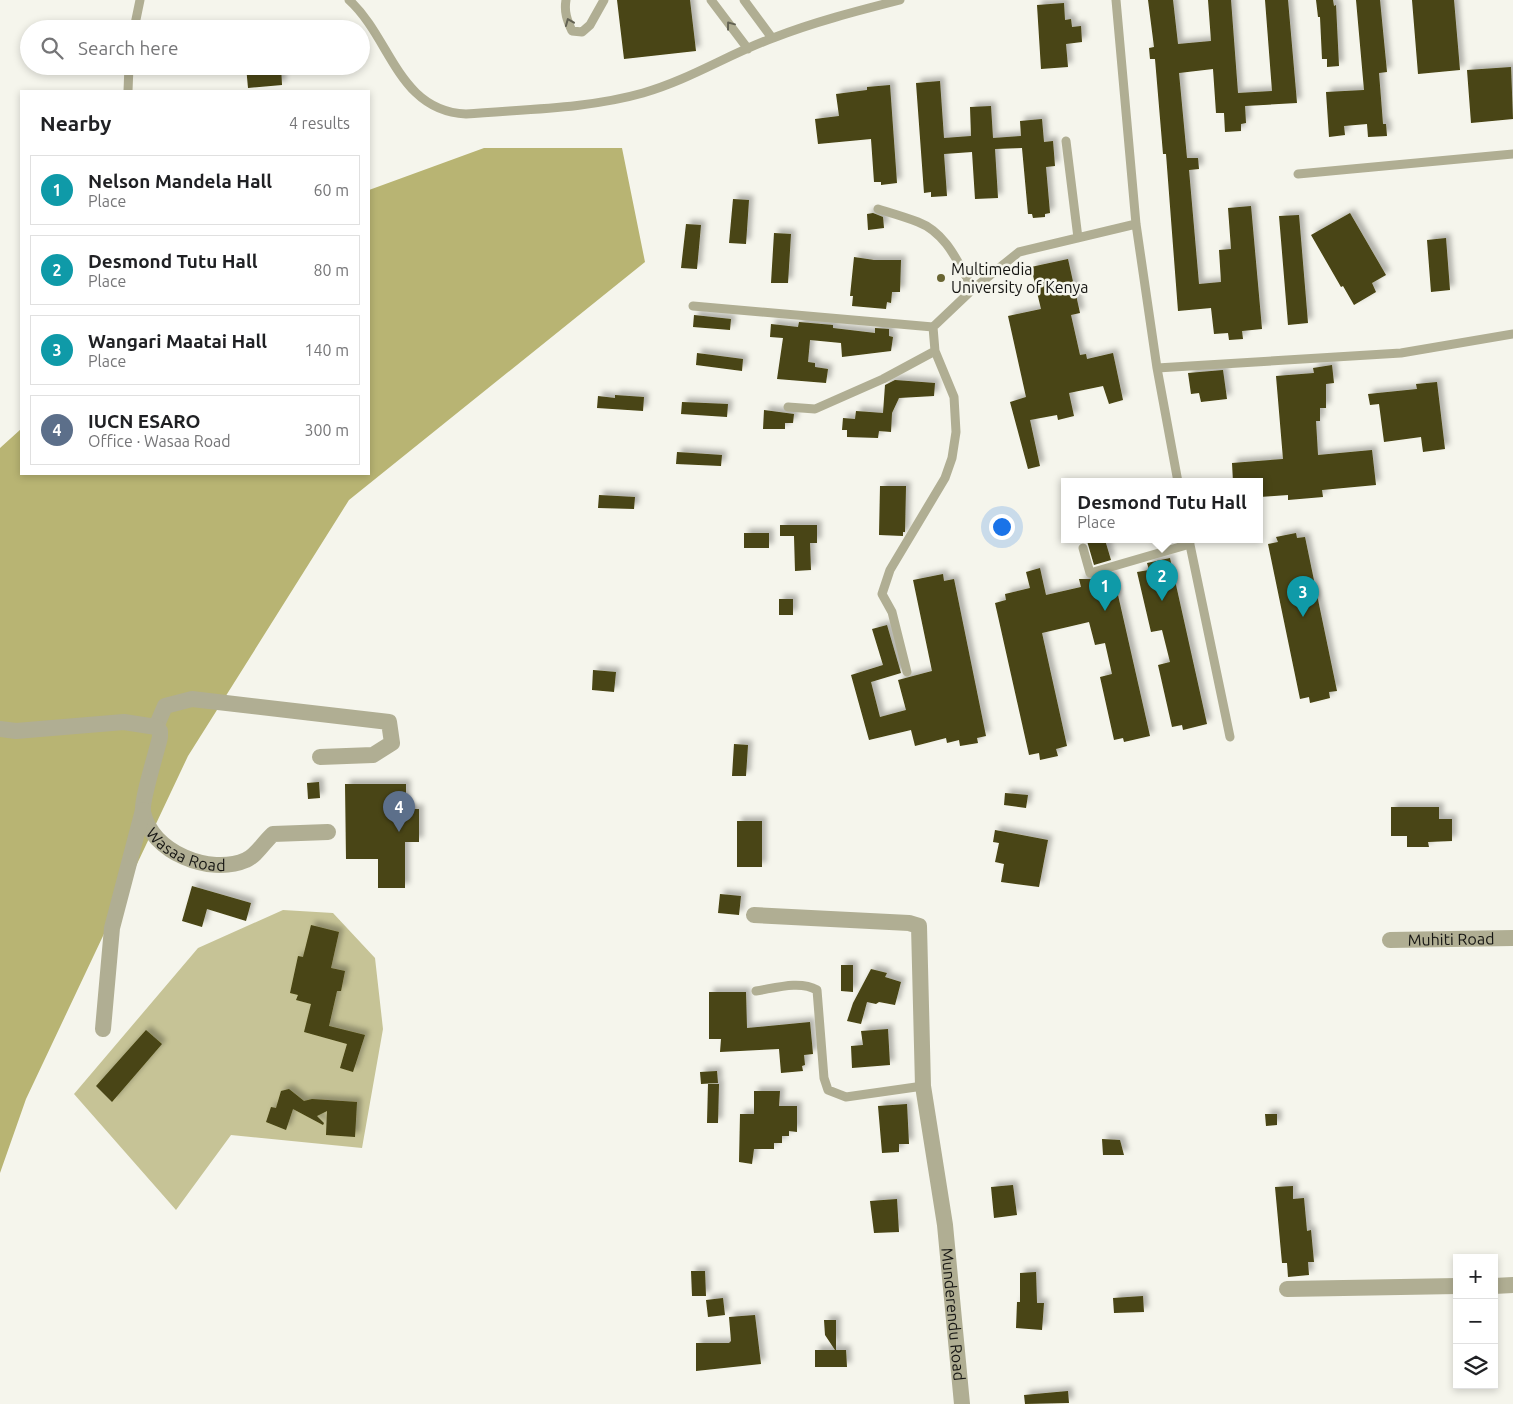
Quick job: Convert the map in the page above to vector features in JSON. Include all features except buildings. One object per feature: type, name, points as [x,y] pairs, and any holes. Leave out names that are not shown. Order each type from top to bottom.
[{"type":"street","points":[[0,729],[16,731],[124,722],[156,727],[165,706],[192,699],[389,722],[392,743],[373,755],[320,757]]},
{"type":"street","name":"Wasaa Road","points":[[156,727],[160,731],[160,737],[143,810],[150,829],[161,843],[195,860],[216,865],[228,865],[248,859],[273,834],[328,832]]},
{"type":"street","points":[[103,1029],[112,928],[143,810]]},
{"type":"street","name":"Munderendu Road","points":[[754,915],[909,923],[918,926],[922,1086],[945,1225],[962,1404]]},
{"type":"street","name":"Muhiti Road","points":[[1390,940],[1513,938]]},
{"type":"street","points":[[1498,1286],[1513,1285]]},
{"type":"street","points":[[1287,1290],[1453,1286]]},
{"type":"lane","points":[[136,20],[140,0]]},
{"type":"lane","points":[[349,0],[362,12],[367,20]]},
{"type":"lane","points":[[566,0],[564,10],[572,31],[582,32],[590,26],[604,0]]},
{"type":"lane","points":[[711,0],[748,49]]},
{"type":"lane","points":[[744,0],[772,38]]},
{"type":"lane","points":[[370,25],[406,83],[430,105],[455,113],[568,106],[644,93],[711,67],[772,38],[842,15],[900,0]]},
{"type":"lane","points":[[1116,0],[1136,224],[1157,368],[1177,478]]},
{"type":"lane","points":[[128,90],[129,75]]},
{"type":"lane","points":[[1066,141],[1078,238]]},
{"type":"lane","points":[[1298,174],[1513,154]]},
{"type":"lane","points":[[878,209],[920,222],[935,232],[948,244],[973,289]]},
{"type":"lane","points":[[693,306],[933,327],[973,289],[1019,252],[1136,224]]},
{"type":"lane","points":[[907,672],[892,612],[882,594],[890,570],[945,478],[952,458],[956,432],[954,397],[935,351],[933,327]]},
{"type":"lane","points":[[1157,368],[1402,353],[1513,334]]},
{"type":"lane","points":[[788,407],[815,409],[883,379],[935,351]]},
{"type":"lane","points":[[1083,548],[1090,573],[1123,561],[1186,543]]},
{"type":"lane","points":[[1190,543],[1230,737]]},
{"type":"lane","points":[[756,990],[800,985],[809,986],[817,990],[824,1078],[828,1090],[846,1097],[922,1086]]},
{"type":"shaded area","points":[[484,148],[622,148],[645,262],[349,500],[188,756],[26,1099],[0,1173],[0,448],[20,430],[20,475],[370,475],[370,190]]},
{"type":"shaded area","points":[[283,910],[333,913],[375,958],[383,1029],[362,1148],[231,1135],[176,1210],[74,1094],[198,948]]},
{"type":"place","name":"Multimedia University of Kenya","points":[[941,278]]},
{"type":"place","name":"Desmond Tutu Hall","points":[[1162,601]]},
{"type":"place","name":"Nelson Mandela Hall","points":[[1105,611]]},
{"type":"place","name":"Wangari Maatai Hall","points":[[1303,617]]},
{"type":"place","name":"IUCN ESARO","points":[[399,832]]}]
